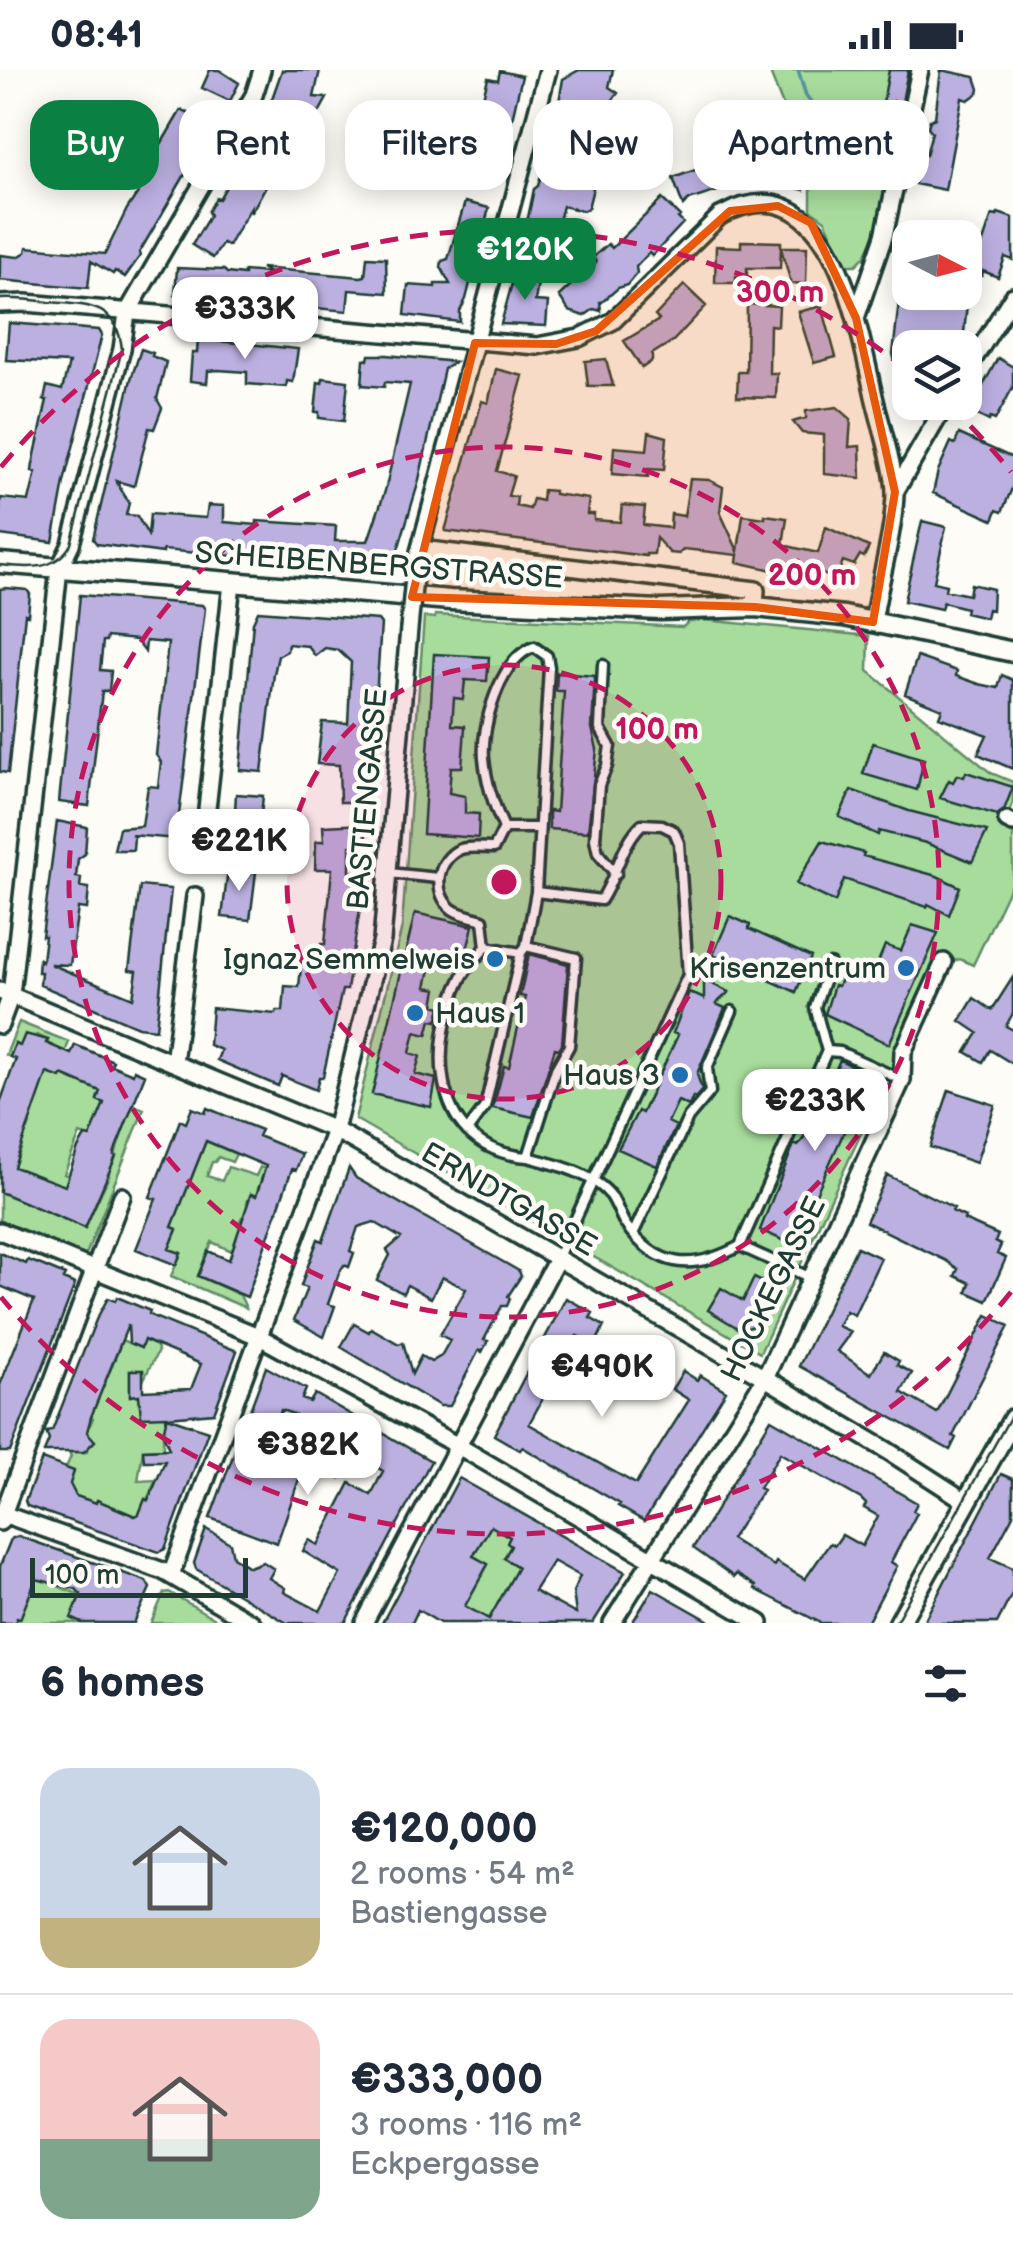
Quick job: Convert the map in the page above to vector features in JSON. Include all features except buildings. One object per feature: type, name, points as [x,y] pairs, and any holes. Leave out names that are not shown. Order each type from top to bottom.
[{"type":"street","points":[[0,1025],[59,568],[76,526],[122,349],[127,312],[245,110],[262,70]]},
{"type":"street","name":"BASTIENGASSE","points":[[172,1575],[335,1130],[382,940],[415,568],[548,70]]},
{"type":"street","points":[[856,318],[884,236],[920,70]]},
{"type":"street","points":[[0,304],[475,343],[556,344],[596,332],[613,321],[708,225],[730,210],[759,204],[789,209],[819,232],[856,318],[895,492]]},
{"type":"street","points":[[982,346],[1013,296]]},
{"type":"street","points":[[873,622],[895,492],[937,420]]},
{"type":"street","name":"SCHEIBENBERGSTRASSE","points":[[421,549],[756,590],[756,607]]},
{"type":"street","name":"SCHEIBENBERGSTRASSE","points":[[0,563],[450,600],[660,610],[756,607],[873,622],[1013,652]]},
{"type":"street","points":[[207,809],[232,583]]},
{"type":"street","points":[[174,1063],[195,896]]},
{"type":"street","name":"HOCKEGASSE","points":[[612,1623],[765,1378],[902,1080],[903,1052],[944,962]]},
{"type":"street","name":"ERNDTGASSE","points":[[6,993],[335,1130],[765,1378],[966,1502]]},
{"type":"street","points":[[122,1196],[1,1516],[172,1575],[252,1623]]},
{"type":"street","points":[[0,1231],[258,1336],[460,1447],[760,1623]]},
{"type":"street","points":[[364,1623],[557,1259]]},
{"type":"street","points":[[899,1623],[1013,1419]]},
{"type":"lane","points":[[467,1130],[484,1107],[536,892],[549,666],[547,656],[534,647],[515,659],[505,674],[486,732],[487,774],[504,828],[494,848],[463,848],[445,860],[438,878],[442,896],[454,912],[483,920],[486,947],[464,972],[454,994],[442,1063],[451,1111],[467,1130],[489,1150],[564,1167],[592,1182],[611,1195],[624,1223],[645,1248],[666,1260],[691,1264],[717,1258],[740,1246],[827,1051],[815,1007],[830,964]]},
{"type":"lane","points":[[603,665],[600,728],[610,746],[608,766],[599,785],[596,839],[598,853],[616,874]]},
{"type":"lane","points":[[536,892],[601,900],[631,834],[642,824],[674,830],[688,976],[557,1259]]},
{"type":"lane","points":[[504,828],[539,828]]},
{"type":"lane","points":[[389,873],[438,878]]},
{"type":"lane","points":[[486,947],[576,958],[568,1046],[556,1069],[528,1157]]},
{"type":"lane","points":[[634,1234],[688,1118],[710,1092],[708,1068],[732,1011]]},
{"type":"lane","points":[[827,1051],[840,1052],[902,1080]]},
{"type":"lane","points":[[740,1246],[811,1278]]},
{"type":"highlighted area","points":[[778,206],[811,223],[856,318],[895,492],[873,622],[755,607],[412,597],[475,343],[556,344],[596,331],[730,211]]},
{"type":"green space","points":[[769,70],[913,70],[906,100],[781,100]]},
{"type":"green space","points":[[811,190],[886,190],[877,231],[856,265],[846,265],[825,220],[811,210]]},
{"type":"green space","points":[[424,617],[683,627],[688,622],[704,620],[869,636],[868,671],[991,773],[1013,782],[1013,803],[1002,829],[1013,833],[1013,880],[973,965],[960,959],[938,966],[760,1353],[355,1119],[402,927]]},
{"type":"green space","points":[[19,1022],[69,1042],[56,1076],[101,1089],[97,1099],[104,1103],[92,1138],[80,1134],[64,1174],[71,1177],[67,1188],[20,1169],[18,1172],[11,1165],[30,1124],[48,1040],[37,1035],[20,1046],[15,1044],[10,1057],[6,1055]]},
{"type":"green space","points":[[133,1105],[144,1109],[83,1262],[0,1225],[0,1192],[85,1228],[109,1176],[106,1174],[114,1163]]},
{"type":"green space","points":[[206,1141],[236,1154],[232,1162],[218,1157],[207,1176],[222,1181],[228,1167],[256,1176],[260,1167],[265,1169],[256,1196],[250,1195],[247,1203],[252,1206],[247,1218],[242,1217],[238,1225],[243,1228],[232,1251],[212,1242],[198,1276],[240,1295],[246,1308],[171,1276],[181,1254],[169,1249],[177,1230],[172,1227]]},
{"type":"green space","points":[[117,1338],[140,1348],[144,1340],[157,1346],[143,1381],[143,1370],[130,1371],[130,1395],[139,1395],[139,1403],[166,1415],[168,1428],[163,1433],[163,1449],[143,1450],[138,1481],[156,1480],[140,1515],[135,1516],[76,1496],[68,1487],[74,1472],[66,1468],[71,1456],[68,1452],[87,1452],[87,1446],[93,1443],[84,1423],[90,1425],[93,1418],[90,1416],[105,1370],[110,1371],[120,1346]]},
{"type":"green space","points":[[484,1522],[510,1537],[507,1542],[511,1546],[505,1558],[518,1567],[496,1623],[479,1613],[477,1616],[435,1582],[468,1600],[488,1565],[473,1555]]},
{"type":"green space","points":[[27,1568],[52,1576],[50,1583],[88,1598],[91,1623],[15,1623],[29,1598]]},
{"type":"green space","points":[[169,1592],[222,1623],[151,1623],[164,1593]]},
{"type":"waterway","points":[[798,70],[809,100]]},
{"type":"tram line","points":[[0,299],[97,309],[114,323],[122,349],[71,544],[49,564],[0,565]]},
{"type":"tram line","points":[[895,1623],[1013,1412]]},
{"type":"place","name":"Ignaz Semmelweis","points":[[495,959]]},
{"type":"place","name":"Krisenzentrum","points":[[906,968]]},
{"type":"place","name":"Haus 1","points":[[415,1013]]},
{"type":"place","name":"Haus 3","points":[[680,1075]]}]
